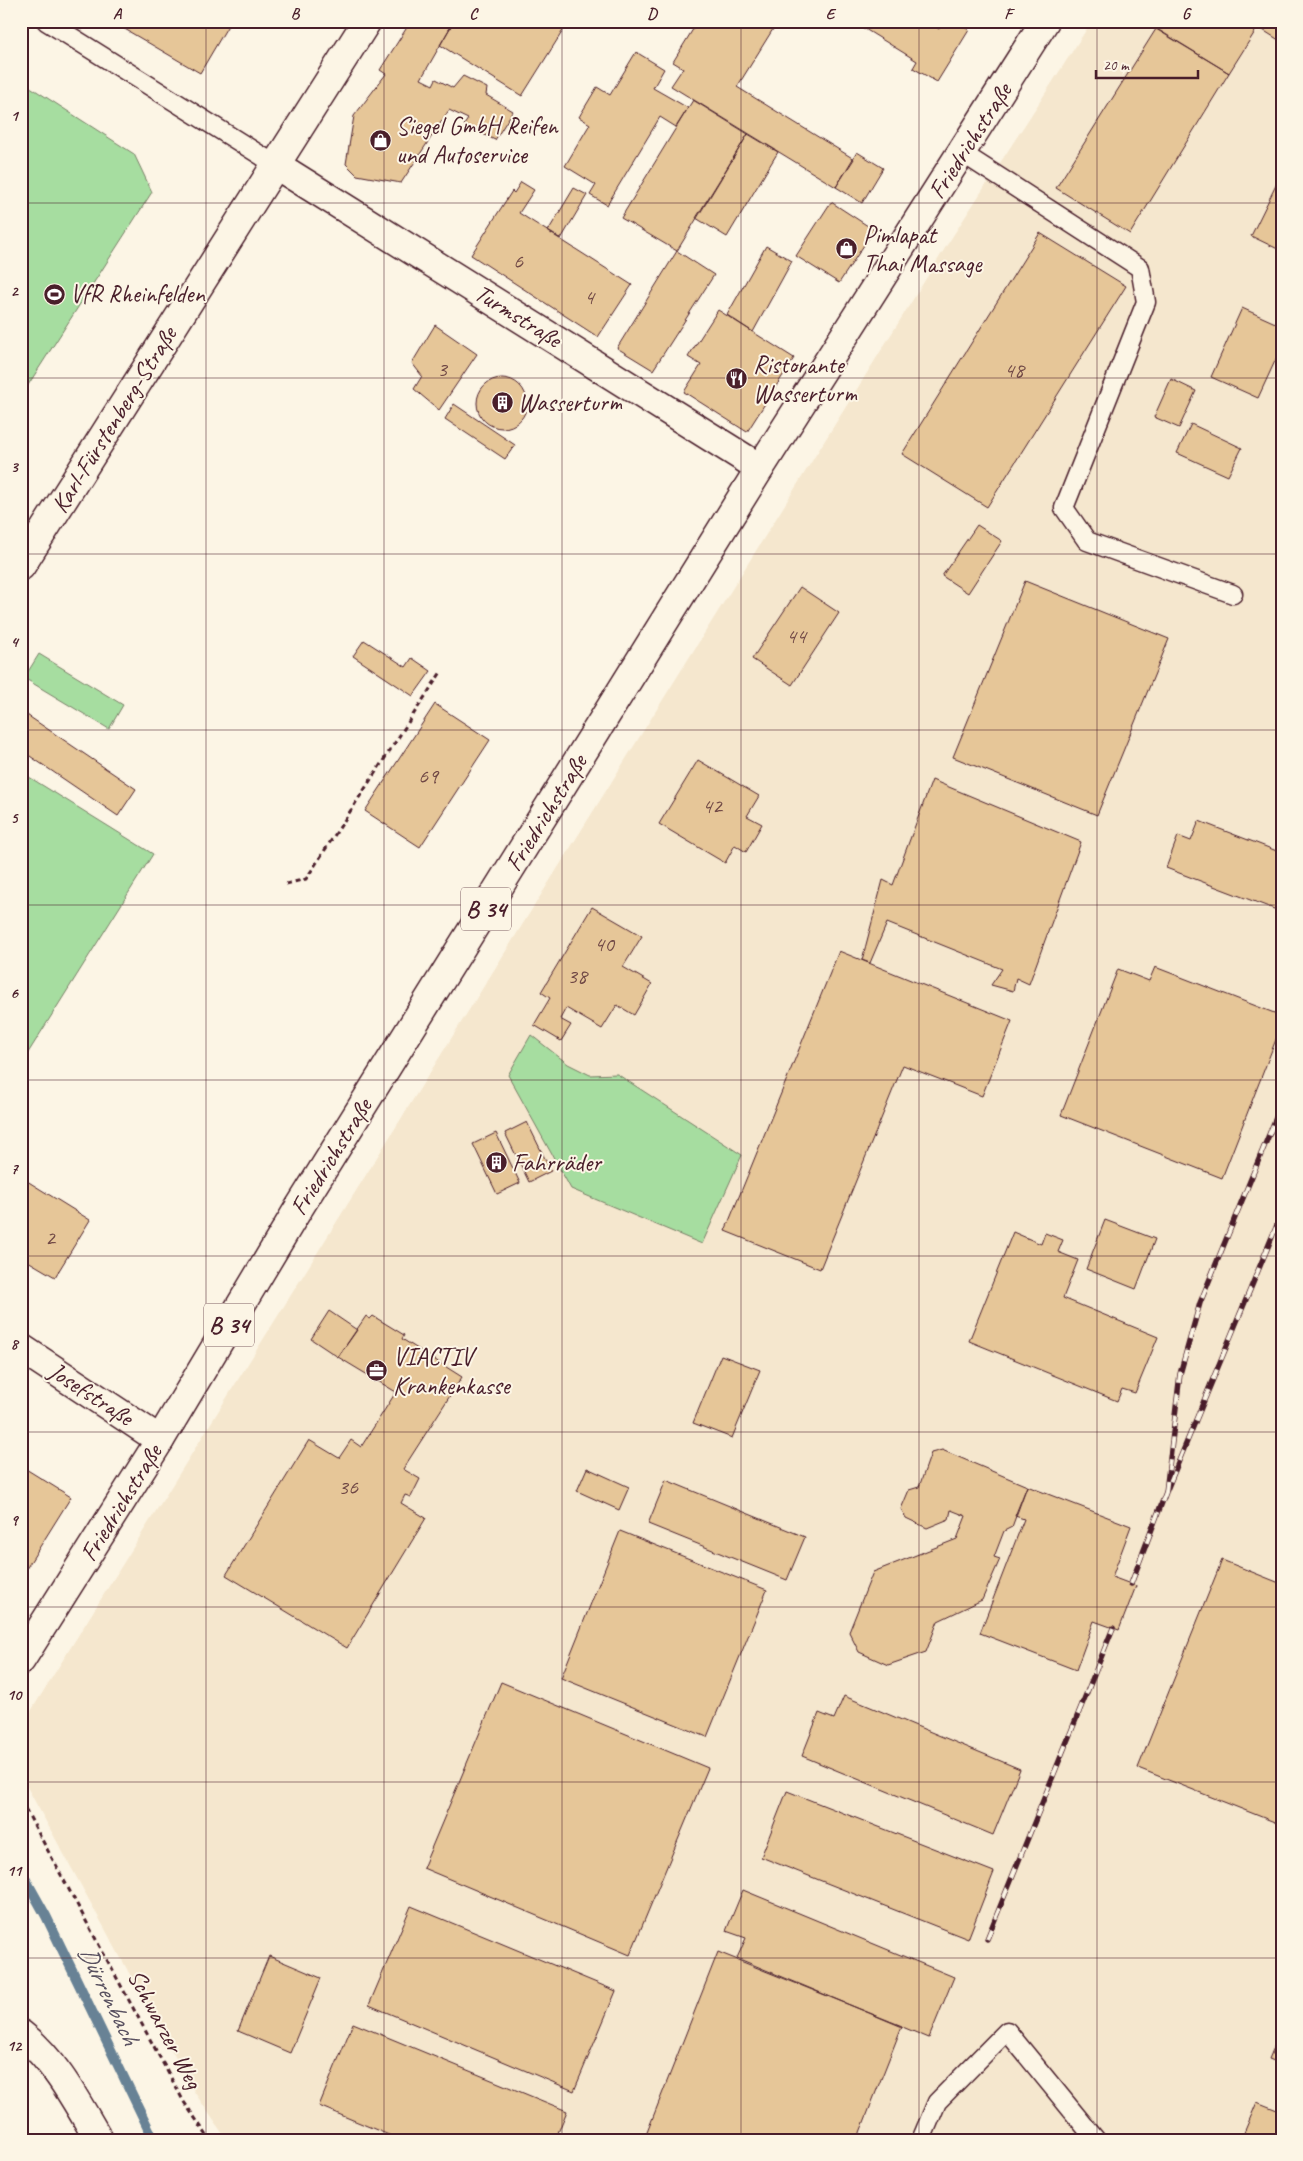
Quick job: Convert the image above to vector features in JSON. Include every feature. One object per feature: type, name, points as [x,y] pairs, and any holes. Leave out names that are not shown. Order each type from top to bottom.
[{"type":"main road","name":"Karl-Fürstenberg-Straße","points":[[21,566],[367,21]]},
{"type":"main road","name":"Friedrichstraße","points":[[21,1660],[160,1440],[297,1211],[760,468],[1045,21]]},
{"type":"main road","name":"Turmstraße","points":[[276,165],[760,468]]},
{"type":"main road","name":"Josefstraße","points":[[21,1348],[160,1440]]},
{"type":"main road","points":[[21,2034],[30,2041],[64,2080],[99,2140]]},
{"type":"lane","points":[[46,21],[276,165]]},
{"type":"lane","points":[[962,153],[1140,268],[1146,302],[1064,508],[1087,541],[1233,594]]},
{"type":"lane","points":[[921,2140],[937,2102],[1007,2031],[1096,2140]]},
{"type":"path","points":[[286,884],[306,878],[441,672]]},
{"type":"path","name":"Schwarzer Weg","points":[[21,1801],[184,2102],[210,2140]]},
{"type":"shaded area","points":[[1092,21],[1282,21],[1282,2140],[227,2140],[195,2093],[21,1776],[21,1727],[947,245]]},
{"type":"green space","name":"VfR Rheinfelden","points":[[21,81],[134,154],[152,192],[21,396]]},
{"type":"green space","points":[[39,654],[123,705],[109,729],[24,678]]},
{"type":"green space","points":[[21,772],[153,854],[21,1064]]},
{"type":"green space","points":[[531,1035],[568,1064],[590,1075],[617,1074],[742,1155],[702,1244],[571,1189],[508,1075]]},
{"type":"building","points":[[111,21],[229,21],[230,22],[200,73]]},
{"type":"building","points":[[411,21],[454,21],[421,79],[433,85],[436,79],[453,88],[463,76],[487,88],[486,95],[513,111],[495,140],[464,125],[468,119],[449,110],[401,183],[357,175],[346,164],[354,116],[386,74],[380,70]]},
{"type":"building","points":[[454,21],[569,21],[522,96],[440,45]]},
{"type":"building","points":[[698,21],[778,21],[737,87],[854,159],[836,187],[671,86],[683,68],[673,62]]},
{"type":"building","points":[[852,21],[926,21],[939,29],[944,21],[954,21],[969,30],[937,82],[913,68],[917,61]]},
{"type":"building","points":[[1144,21],[1248,21],[1258,27],[1229,73]]},
{"type":"building","points":[[1248,21],[1282,21],[1282,42],[1258,27]]},
{"type":"building","points":[[1156,29],[1229,73],[1130,234],[1056,188]]},
{"type":"building","points":[[636,52],[664,69],[653,88],[688,108],[676,127],[660,117],[607,205],[590,195],[596,185],[565,166],[590,124],[579,117],[597,87],[610,95]]},
{"type":"building","points":[[693,100],[748,134],[677,251],[621,218]]},
{"type":"building","points":[[748,134],[778,152],[727,237],[696,218]]},
{"type":"building","points":[[857,152],[883,168],[862,203],[836,187]]},
{"type":"building","points":[[1282,173],[1282,251],[1251,236]]},
{"type":"building","points":[[521,182],[534,190],[519,213],[632,285],[598,337],[471,255],[512,191],[514,193]]},
{"type":"building","points":[[574,188],[587,195],[561,239],[548,231]]},
{"type":"building","points":[[831,202],[874,230],[839,283],[796,256]]},
{"type":"building","points":[[1040,233],[1126,286],[987,507],[902,454]]},
{"type":"building","points":[[766,246],[792,261],[753,332],[727,315]]},
{"type":"building","points":[[677,251],[714,275],[653,370],[617,348]]},
{"type":"building","points":[[1242,308],[1282,326],[1282,346],[1258,398],[1211,377]]},
{"type":"building","name":"Ristorante Wasserturm","points":[[718,310],[794,358],[747,432],[684,392],[701,365],[688,357]]},
{"type":"building","points":[[435,325],[477,354],[439,410],[414,389],[422,376],[412,363]]},
{"type":"building","name":"Wasserturm","points":[[502,378],[511,380],[522,389],[527,403],[525,412],[516,423],[502,428],[493,426],[482,417],[477,403],[479,394],[488,383]]},
{"type":"building","points":[[1171,379],[1196,391],[1179,428],[1154,417]]},
{"type":"building","points":[[454,404],[515,445],[505,459],[445,419]]},
{"type":"building","points":[[1191,424],[1242,448],[1228,476],[1177,453]]},
{"type":"building","points":[[977,525],[1002,541],[968,593],[942,576]]},
{"type":"building","points":[[1025,581],[1169,639],[1097,815],[953,757]]},
{"type":"building","points":[[800,587],[839,613],[792,685],[752,659]]},
{"type":"building","points":[[364,640],[406,667],[412,658],[431,671],[413,696],[353,656]]},
{"type":"building","points":[[435,704],[490,740],[420,847],[365,811]]},
{"type":"building","points":[[21,711],[136,789],[118,816],[21,750]]},
{"type":"building","points":[[698,760],[759,796],[747,816],[762,824],[746,852],[735,845],[725,863],[659,824]]},
{"type":"building","points":[[932,780],[1081,842],[1029,984],[1016,978],[1013,991],[991,985],[1002,969],[887,923],[870,963],[862,960],[883,880],[893,885]]},
{"type":"building","points":[[1199,821],[1282,853],[1282,912],[1166,868],[1178,836],[1191,841]]},
{"type":"building","points":[[592,907],[642,936],[623,967],[652,984],[634,1015],[617,1005],[602,1029],[566,1008],[560,1019],[571,1025],[561,1041],[534,1025],[550,998],[541,992]]},
{"type":"building","points":[[839,951],[1012,1021],[982,1096],[903,1065],[820,1269],[725,1231]]},
{"type":"building","points":[[1155,967],[1282,1016],[1282,1024],[1222,1178],[1061,1115],[1118,969],[1149,981]]},
{"type":"building","name":"Fahrräder","points":[[527,1122],[551,1171],[529,1182],[505,1133]]},
{"type":"building","name":"Fahrräder","points":[[496,1133],[520,1183],[497,1194],[473,1144]]},
{"type":"building","points":[[27,1181],[90,1220],[55,1277],[21,1257],[21,1190]]},
{"type":"building","points":[[1105,1220],[1155,1239],[1136,1289],[1086,1269]]},
{"type":"building","points":[[1013,1232],[1041,1244],[1045,1233],[1063,1240],[1058,1252],[1078,1260],[1063,1298],[1158,1337],[1135,1393],[1122,1389],[1117,1401],[969,1341]]},
{"type":"building","points":[[329,1311],[357,1330],[338,1357],[311,1339]]},
{"type":"building","points":[[366,1316],[370,1319],[373,1316],[404,1335],[402,1339],[462,1377],[403,1469],[420,1479],[411,1497],[405,1495],[401,1503],[426,1518],[347,1648],[226,1575],[309,1440],[339,1458],[351,1440],[361,1447],[396,1392],[338,1357]]},
{"type":"building","points":[[721,1355],[760,1370],[732,1438],[693,1423]]},
{"type":"building","points":[[942,1450],[1027,1486],[1012,1527],[1004,1531],[994,1557],[1000,1559],[982,1600],[938,1621],[926,1652],[888,1665],[859,1652],[849,1632],[873,1572],[957,1539],[966,1516],[951,1510],[949,1519],[927,1528],[906,1518],[901,1509],[909,1490],[919,1487],[931,1453]]},
{"type":"building","points":[[21,1466],[71,1497],[21,1577]]},
{"type":"building","points":[[587,1468],[629,1487],[619,1510],[577,1491]]},
{"type":"building","points":[[666,1480],[805,1537],[787,1580],[648,1524]]},
{"type":"building","points":[[1027,1486],[1131,1526],[1112,1577],[1136,1586],[1119,1630],[1094,1621],[1076,1670],[980,1633],[1024,1519],[1015,1516]]},
{"type":"building","points":[[620,1531],[767,1590],[707,1737],[561,1678]]},
{"type":"building","points":[[1222,1560],[1282,1584],[1282,1825],[1138,1768]]},
{"type":"building","points":[[501,1682],[708,1768],[630,1955],[423,1868]]},
{"type":"building","points":[[844,1696],[1020,1769],[993,1835],[802,1756],[819,1713],[834,1719]]},
{"type":"building","points":[[787,1791],[994,1872],[968,1939],[761,1857]]},
{"type":"building","points":[[743,1890],[954,1977],[929,2038],[737,1958],[746,1938],[726,1931]]},
{"type":"building","points":[[411,1906],[616,1991],[574,2091],[369,2005]]},
{"type":"building","points":[[718,1952],[902,2026],[857,2140],[644,2140]]},
{"type":"building","points":[[269,1956],[321,1978],[290,2053],[238,2031]]},
{"type":"building","points":[[353,2023],[567,2111],[555,2140],[401,2140],[319,2106]]},
{"type":"building","points":[[1282,2028],[1282,2064],[1269,2059]]},
{"type":"building","points":[[1257,2102],[1282,2112],[1282,2140],[1241,2140]]},
{"type":"waterway","name":"Dürrenbach","points":[[21,1871],[46,1916],[154,2140]]},
{"type":"railway","points":[[1166,1492],[1180,1374],[1200,1303],[1282,1103]]},
{"type":"railway","points":[[1131,1584],[1166,1492],[1282,1213]]},
{"type":"railway","points":[[987,1939],[1113,1628]]},
{"type":"place","name":"Siegel GmbH Reifen und Autoservice","points":[[380,140]]},
{"type":"place","name":"Pimlapat Thai Massage","points":[[847,249]]},
{"type":"place","name":"VfR Rheinfelden","points":[[54,294]]},
{"type":"place","name":"Ristorante Wasserturm","points":[[737,379]]},
{"type":"place","name":"Wasserturm","points":[[502,403]]},
{"type":"place","name":"Fahrräder","points":[[496,1163]]},
{"type":"place","name":"VIACTIV Krankenkasse","points":[[377,1371]]}]
